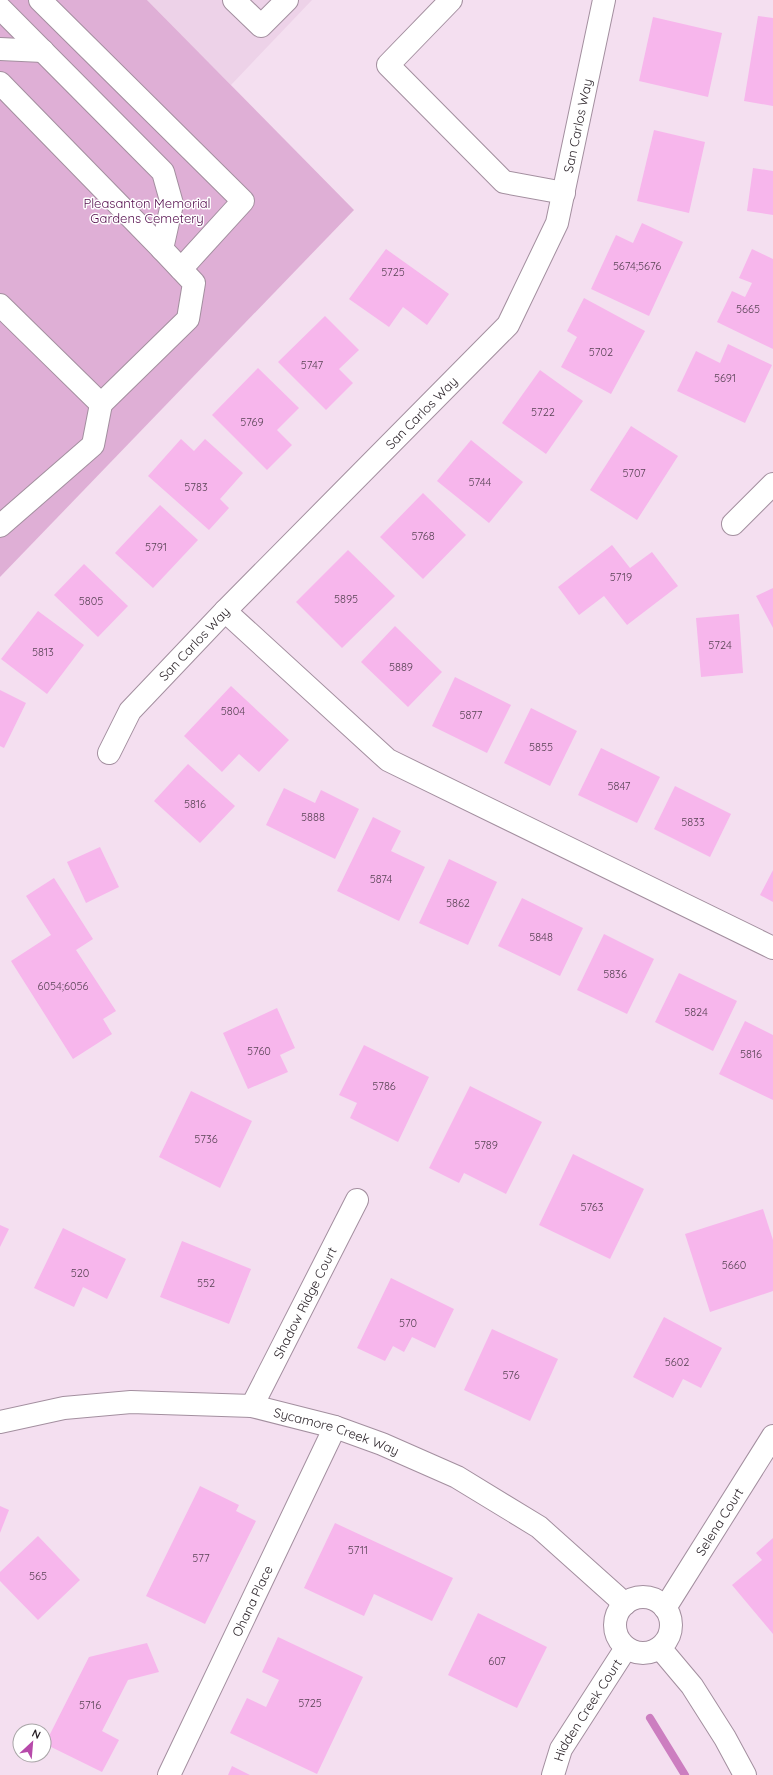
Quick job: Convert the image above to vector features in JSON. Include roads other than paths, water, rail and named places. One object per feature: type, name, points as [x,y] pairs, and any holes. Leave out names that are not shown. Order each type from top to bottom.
[{"type":"street","points":[[40,0],[243,201],[181,269]]},
{"type":"street","points":[[234,0],[261,26],[287,0]]},
{"type":"street","points":[[451,0],[388,65],[504,182],[564,194]]},
{"type":"street","name":"San Carlos Way","points":[[109,753],[130,711],[225,611],[508,325],[557,223],[604,0]]},
{"type":"street","points":[[0,8],[163,172],[172,204],[162,248]]},
{"type":"street","points":[[0,49],[43,51]]},
{"type":"street","points":[[0,83],[162,248],[194,283],[188,319],[101,404],[93,445],[1,523]]},
{"type":"street","points":[[0,305],[101,404]]},
{"type":"street","points":[[734,524],[773,484]]},
{"type":"street","points":[[225,611],[388,760],[773,948]]},
{"type":"street","name":"Shadow Ridge Court","points":[[252,1406],[357,1200]]},
{"type":"street","name":"Sycamore Creek Way","points":[[0,1422],[64,1408],[131,1402],[252,1406],[335,1427],[382,1444],[457,1477],[539,1528],[626,1604]]},
{"type":"street","name":"Ohana Place","points":[[169,1775],[335,1427]]},
{"type":"street","name":"Selena Court","points":[[665,1608],[773,1436]]},
{"type":"street","points":[[639,1598],[649,1598],[658,1602],[665,1608],[671,1621],[671,1632],[667,1641],[660,1648],[652,1652],[633,1652],[626,1648],[620,1641],[616,1630],[616,1618],[619,1611],[626,1604],[639,1598]]},
{"type":"street","name":"Hidden Creek Court","points":[[553,1775],[561,1748],[626,1648]]},
{"type":"street","points":[[660,1648],[692,1686],[725,1738],[745,1775]]},
{"type":"waterway","points":[[650,1718],[685,1775]]},
{"type":"park label","name":"Pleasanton Memorial Gardens Cemetery","points":[[147,210]]}]
